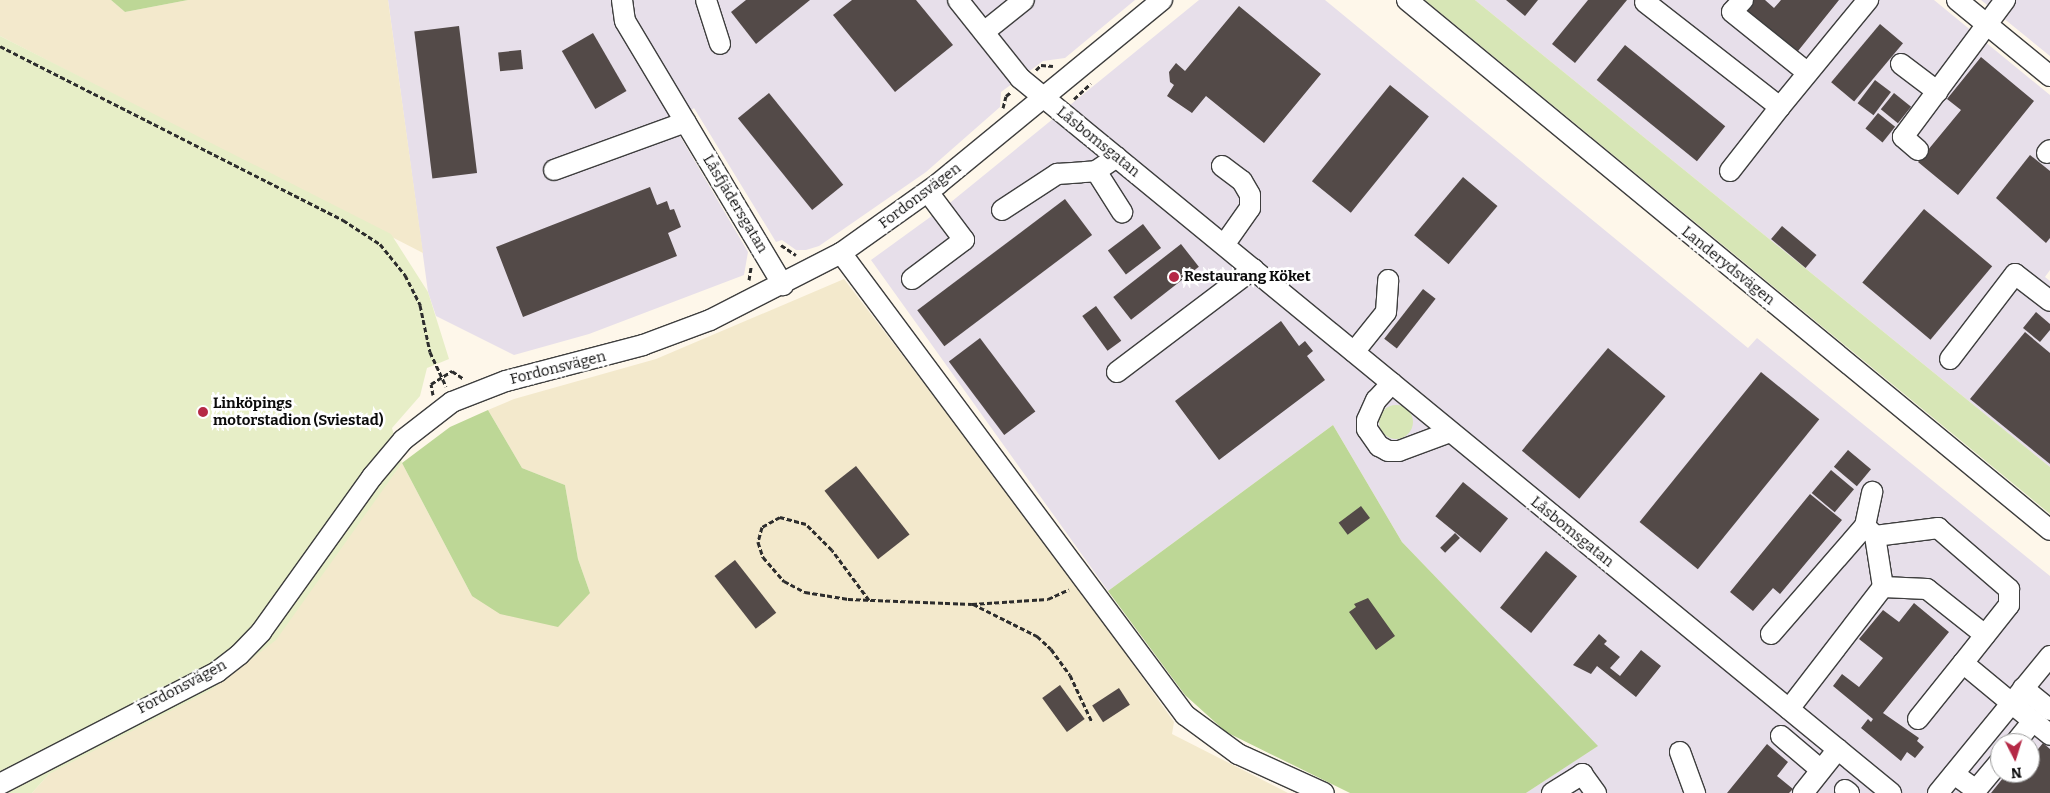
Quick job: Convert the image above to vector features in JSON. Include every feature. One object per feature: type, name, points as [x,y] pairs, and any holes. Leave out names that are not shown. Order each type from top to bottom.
[{"type":"street","name":"Låsfjädersgatan","points":[[622,0],[625,21],[783,285]]},
{"type":"street","points":[[706,0],[720,44]]},
{"type":"street","name":"Låsbomsgatan","points":[[958,0],[1024,81],[1891,793]]},
{"type":"street","points":[[984,32],[1024,0]]},
{"type":"street","name":"Fordonsvägen","points":[[0,784],[217,672],[239,655],[261,632],[372,477],[404,440],[452,402],[506,381],[643,345],[710,320],[783,285],[840,253],[928,192],[1045,98],[1162,0]]},
{"type":"street","name":"Landerydsvägen","points":[[1407,0],[2050,530]]},
{"type":"street","points":[[1743,0],[1732,12],[1808,73]]},
{"type":"street","points":[[1730,171],[1868,0]]},
{"type":"street","points":[[1957,0],[2050,76]]},
{"type":"street","points":[[1918,150],[1903,137],[2005,0]]},
{"type":"street","points":[[1645,2],[1780,107]]},
{"type":"street","points":[[1901,64],[1938,92]]},
{"type":"street","points":[[554,170],[686,122]]},
{"type":"street","points":[[1002,210],[1057,174],[1096,171],[1117,157]]},
{"type":"street","points":[[1222,166],[1242,181],[1250,195],[1250,208],[1224,245]]},
{"type":"street","points":[[1096,171],[1122,212]]},
{"type":"street","points":[[912,279],[964,240],[928,192]]},
{"type":"street","points":[[840,253],[1185,715],[1238,754],[1324,793]]},
{"type":"street","points":[[1117,372],[1253,269]]},
{"type":"street","points":[[1950,359],[2015,274],[2047,292]]},
{"type":"street","points":[[1354,352],[1386,312],[1388,280]]},
{"type":"street","points":[[1392,383],[1376,400],[1367,420],[1370,434],[1379,446],[1388,451],[1399,451],[1450,432]]},
{"type":"street","points":[[1872,492],[1870,531],[1883,587]]},
{"type":"street","points":[[1771,634],[1870,531],[1938,528],[2009,589],[2009,605],[1918,719]]},
{"type":"street","points":[[1789,709],[1883,587]]},
{"type":"street","points":[[1883,587],[1927,589],[1986,635]]},
{"type":"street","points":[[1938,793],[2050,656]]},
{"type":"street","points":[[1963,663],[2017,696],[2050,710]]},
{"type":"street","points":[[2017,696],[2032,721],[2050,735]]},
{"type":"street","points":[[2022,733],[2032,721]]},
{"type":"street","points":[[1781,736],[1822,770]]},
{"type":"street","points":[[1803,793],[1838,749]]},
{"type":"street","points":[[1680,752],[1695,793]]},
{"type":"street","points":[[1954,774],[1976,790],[1990,773]]},
{"type":"street","points":[[1552,793],[1582,774],[1596,793]]},
{"type":"path","points":[[0,46],[343,220],[380,244],[405,275],[420,305],[430,352],[452,402]]},
{"type":"path","points":[[1003,110],[1006,96],[1041,65],[1059,62],[1084,92]]},
{"type":"path","points":[[745,288],[750,276],[751,263],[781,245],[788,252],[802,257]]},
{"type":"path","points":[[430,403],[433,395],[431,384],[441,377],[452,371],[462,379],[470,380]]},
{"type":"path","points":[[869,600],[832,550],[806,524],[780,517],[762,527],[758,542],[763,557],[784,581],[805,592],[869,600],[972,604],[1048,599],[1085,580]]},
{"type":"path","points":[[972,604],[1037,636],[1051,649],[1070,676],[1092,722]]},
{"type":"shaded area","points":[[0,0],[111,0],[125,12],[188,0],[388,0],[423,253],[0,36]]},
{"type":"shaded area","points":[[388,0],[1135,0],[1065,58],[1043,61],[1001,92],[1000,107],[926,172],[819,246],[806,250],[796,250],[782,240],[776,242],[694,108],[673,124],[748,252],[744,275],[589,334],[514,355],[436,316],[428,292]]},
{"type":"shaded area","points":[[1199,0],[1325,0],[1748,348],[1757,338],[2050,576],[2050,793],[1526,793],[1597,746],[1402,542],[1333,425],[1108,591],[871,260],[951,202]]},
{"type":"shaded area","points":[[1475,0],[1934,0],[2050,95],[2050,270],[2045,277],[2050,281],[2050,467]]},
{"type":"shaded area","points":[[1981,0],[2050,0],[2050,56]]},
{"type":"shaded area","points":[[844,279],[1056,556],[1174,722],[1172,734],[1288,793],[32,793],[49,774],[345,540],[402,463],[472,596],[590,593],[578,559],[565,485],[522,468],[488,410],[514,399],[656,359]]},
{"type":"green space","points":[[111,0],[188,0],[125,12]]},
{"type":"green space","points":[[1425,0],[1475,0],[2050,467],[2050,514]]},
{"type":"green space","name":"Linköpings motorstadion (Sviestad)","points":[[0,36],[391,234],[428,292],[449,359],[427,368],[420,396],[392,428],[402,463],[276,640],[211,690],[49,774],[32,793],[0,793]]},
{"type":"green space","points":[[1396,405],[1403,406],[1408,410],[1412,415],[1412,429],[1408,434],[1403,438],[1396,439],[1389,438],[1384,434],[1380,429],[1379,422],[1380,415],[1384,410],[1389,406]]},
{"type":"green space","points":[[488,410],[522,468],[565,485],[578,559],[590,593],[558,627],[500,614],[472,596],[402,463],[450,427]]},
{"type":"green space","points":[[1333,425],[1402,542],[1598,746],[1526,793],[1350,793],[1226,732],[1185,695],[1108,591]]},
{"type":"building","points":[[746,0],[810,0],[756,44],[731,12]]},
{"type":"building","points":[[852,0],[916,0],[953,45],[895,92],[833,15]]},
{"type":"building","points":[[1506,0],[1538,0],[1525,16]]},
{"type":"building","points":[[1588,0],[1627,0],[1575,63],[1552,44]]},
{"type":"building","points":[[1748,0],[1765,0],[1774,8],[1781,0],[1839,0],[1794,56],[1740,11]]},
{"type":"building","points":[[1239,6],[1321,74],[1264,143],[1206,96],[1192,113],[1167,96],[1174,85],[1170,82],[1169,72],[1176,63],[1185,71]]},
{"type":"building","points":[[1880,24],[1903,43],[1854,102],[1831,82]]},
{"type":"building","points":[[459,26],[477,173],[432,178],[414,31]]},
{"type":"building","points":[[593,33],[626,91],[595,109],[562,51]]},
{"type":"building","points":[[1625,45],[1725,126],[1697,161],[1597,80]]},
{"type":"building","points":[[521,50],[523,69],[500,71],[498,52]]},
{"type":"building","points":[[1981,57],[2034,101],[1958,195],[1918,162],[1961,110],[1947,99]]},
{"type":"building","points":[[1875,80],[1891,92],[1874,115],[1858,103]]},
{"type":"building","points":[[1390,85],[1429,116],[1351,213],[1312,181]]},
{"type":"building","points":[[769,93],[843,185],[812,210],[738,118]]},
{"type":"building","points":[[1894,93],[1911,107],[1898,123],[1881,109]]},
{"type":"building","points":[[1878,113],[1895,127],[1883,142],[1865,129]]},
{"type":"building","points":[[2030,155],[2050,171],[2050,238],[2046,243],[1996,198]]},
{"type":"building","points":[[1463,177],[1497,206],[1449,264],[1414,235]]},
{"type":"building","points":[[650,187],[657,205],[667,201],[670,210],[674,209],[681,227],[668,233],[677,256],[523,317],[496,247]]},
{"type":"building","points":[[1065,199],[1092,235],[944,346],[917,310]]},
{"type":"building","points":[[1924,209],[1992,266],[1930,340],[1862,283]]},
{"type":"building","points":[[1143,224],[1161,248],[1126,274],[1108,250]]},
{"type":"building","points":[[1782,226],[1816,255],[1806,268],[1771,239]]},
{"type":"building","points":[[1181,244],[1199,267],[1131,320],[1113,297]]},
{"type":"building","points":[[1423,289],[1436,299],[1397,348],[1384,339]]},
{"type":"building","points":[[1096,306],[1121,341],[1108,351],[1082,316]]},
{"type":"building","points":[[2036,312],[2050,324],[2050,330],[2040,342],[2023,328]]},
{"type":"building","points":[[1281,321],[1299,346],[1305,341],[1313,351],[1307,356],[1325,380],[1219,460],[1175,401]]},
{"type":"building","points":[[2025,332],[2050,353],[2050,464],[1970,399]]},
{"type":"building","points":[[980,338],[1035,411],[1004,435],[949,361]]},
{"type":"building","points":[[1608,348],[1665,396],[1579,499],[1522,451]]},
{"type":"building","points":[[1761,372],[1819,419],[1698,569],[1640,522]]},
{"type":"building","points":[[1848,450],[1871,469],[1857,486],[1834,467]]},
{"type":"building","points":[[856,466],[910,535],[878,559],[824,491]]},
{"type":"building","points":[[1831,470],[1854,489],[1835,512],[1812,493]]},
{"type":"building","points":[[1463,482],[1508,519],[1480,553],[1435,516]]},
{"type":"building","points":[[1810,494],[1842,520],[1780,594],[1773,588],[1753,611],[1730,592]]},
{"type":"building","points":[[1361,506],[1370,518],[1348,535],[1339,523]]},
{"type":"building","points":[[1455,533],[1460,538],[1445,553],[1440,548]]},
{"type":"building","points":[[1546,551],[1577,576],[1531,633],[1500,608]]},
{"type":"building","points":[[735,560],[776,613],[756,629],[715,576]]},
{"type":"building","points":[[1368,598],[1395,636],[1376,650],[1349,612],[1356,607],[1354,604]]},
{"type":"building","points":[[1914,603],[1949,632],[1883,713],[1919,738],[1917,741],[1924,747],[1915,758],[1907,752],[1901,761],[1861,728],[1868,719],[1871,722],[1873,719],[1833,686],[1842,674],[1859,687],[1883,658],[1859,639],[1883,610],[1899,622]]},
{"type":"building","points":[[1599,634],[1607,641],[1604,644],[1620,657],[1610,668],[1620,676],[1641,650],[1661,666],[1636,697],[1597,666],[1591,674],[1573,665]]},
{"type":"building","points":[[1060,685],[1085,719],[1067,732],[1042,698]]},
{"type":"building","points":[[1119,688],[1130,705],[1103,722],[1092,705]]},
{"type":"building","points":[[2043,743],[2050,749],[2050,793],[1991,793],[1999,783],[2040,783],[2040,747]]},
{"type":"building","points":[[1767,744],[1788,762],[1777,776],[1793,789],[1789,793],[1727,793]]},
{"type":"place","name":"Restaurang Köket","points":[[1174,277]]},
{"type":"place","name":"Linköpings motorstadion (Sviestad)","points":[[203,412]]}]
